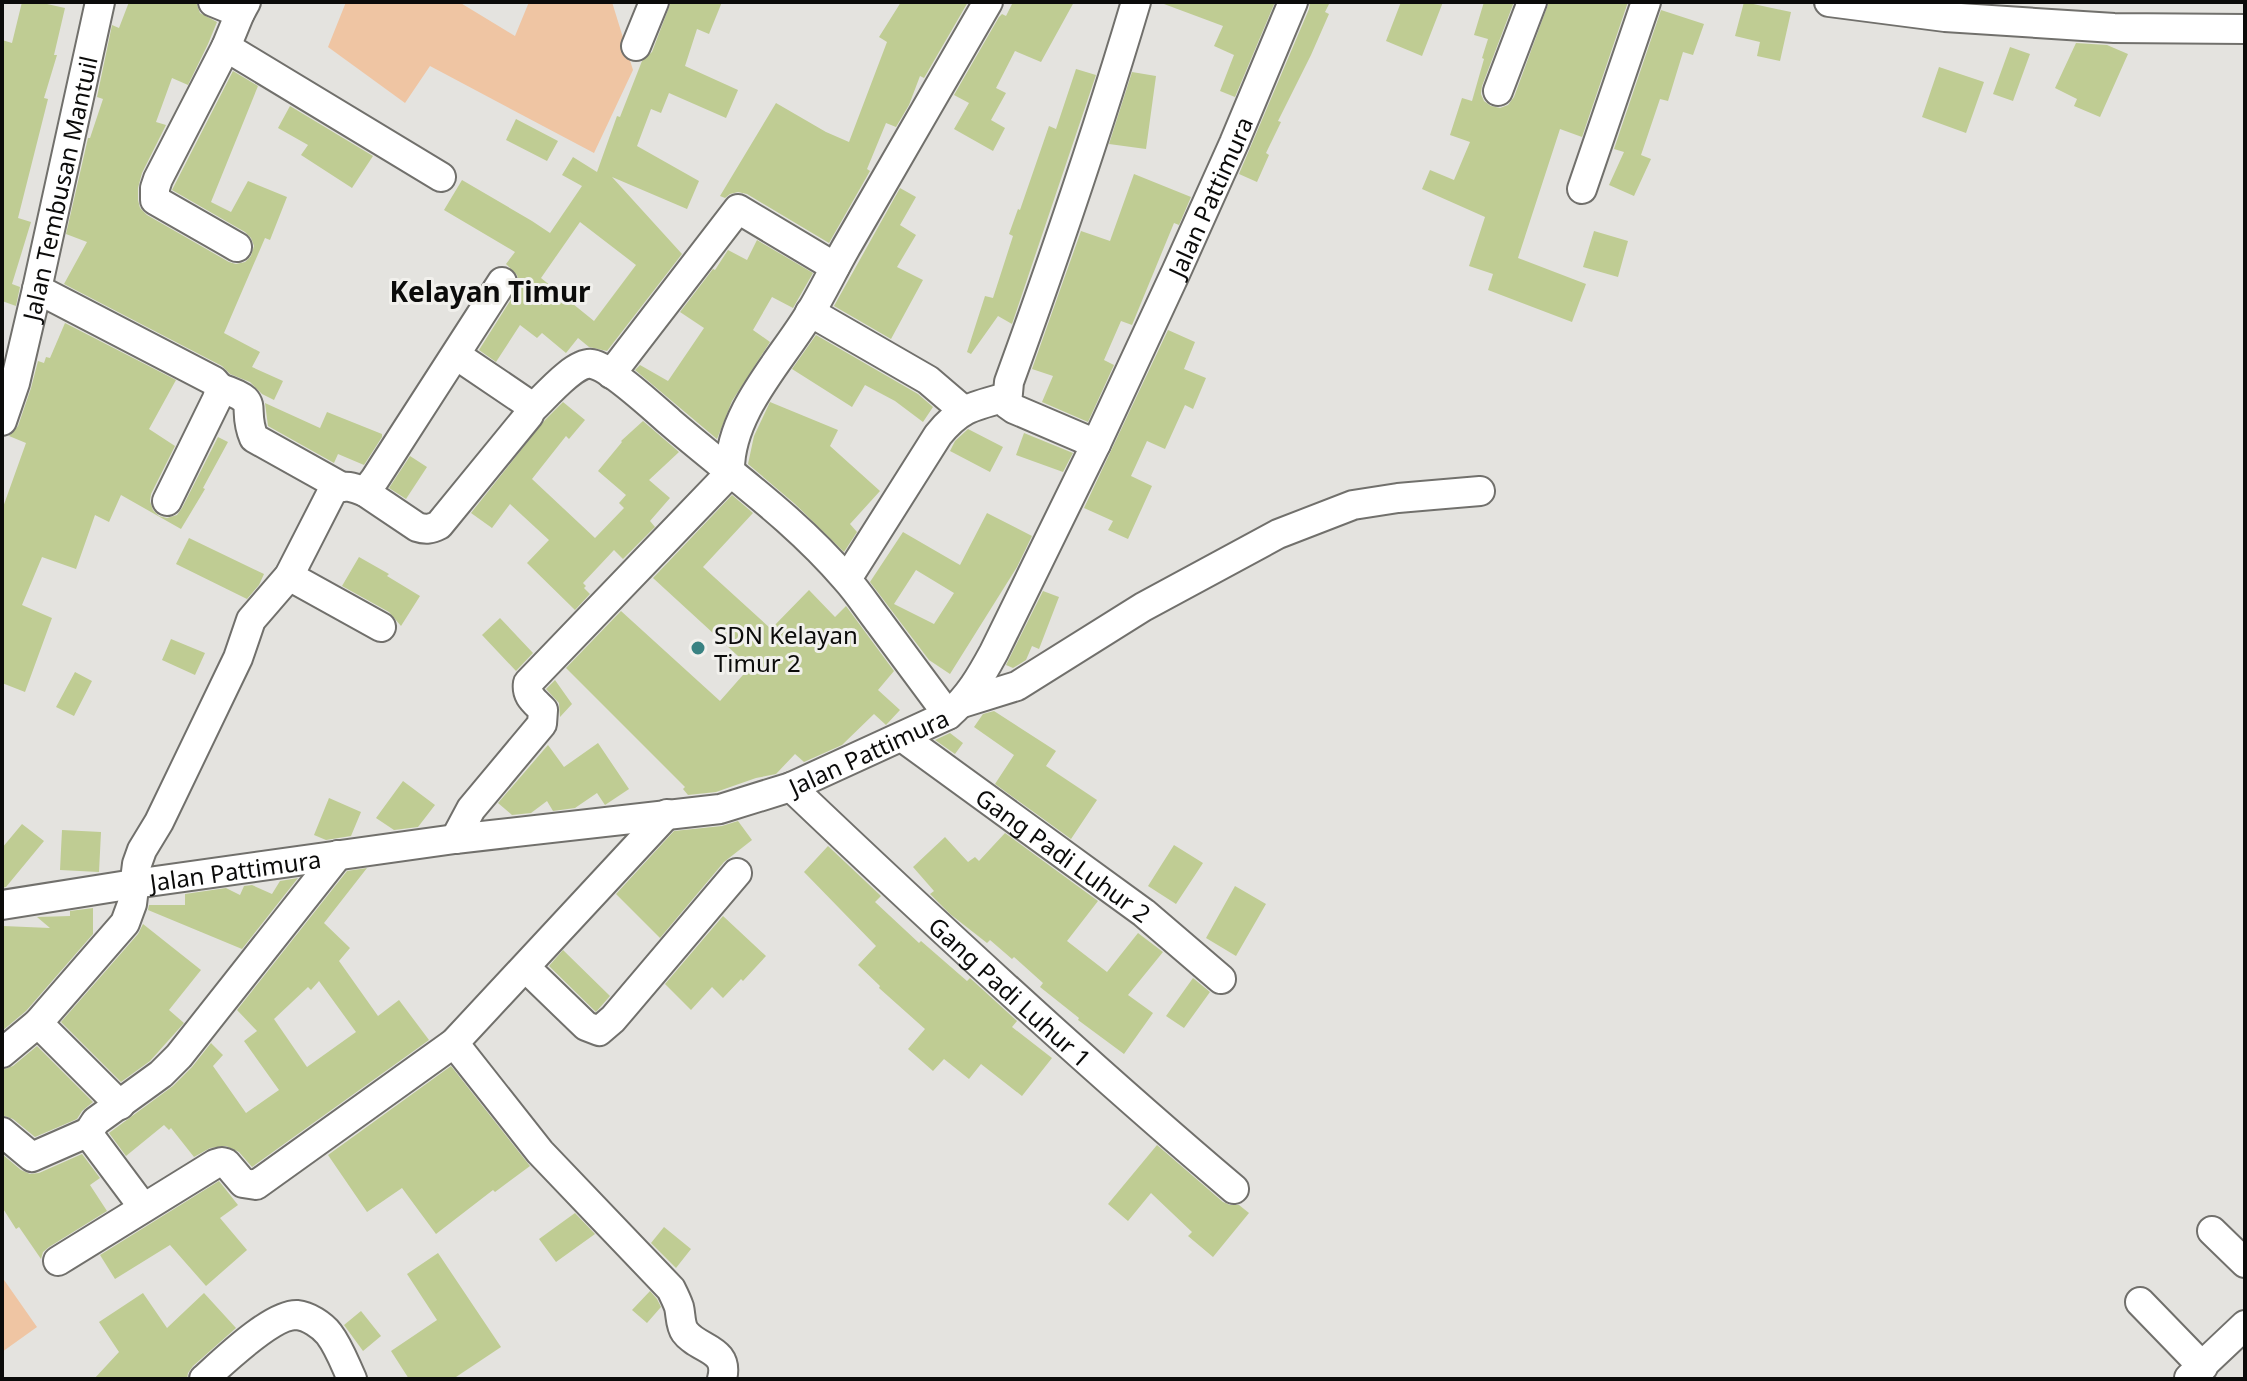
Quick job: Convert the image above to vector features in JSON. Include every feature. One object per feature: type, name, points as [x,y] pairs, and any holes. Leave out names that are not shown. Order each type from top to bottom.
[{"type":"street","name":"Jalan Tembusan Mantuil","points":[[2,421],[15,383],[37,289],[100,2]]},
{"type":"street","points":[[213,2],[243,8],[158,179],[154,195],[155,200],[237,247]]},
{"type":"street","points":[[455,839],[471,809],[542,724],[543,710],[529,696],[528,683],[730,473],[732,443],[753,399],[810,312],[988,2]]},
{"type":"street","points":[[1096,444],[1014,409],[1007,404],[1007,397],[1009,382],[1100,123],[1136,2]]},
{"type":"street","name":"Jalan Pattimura","points":[[2,905],[455,839],[720,809],[791,787],[902,737],[955,709],[977,683],[994,652],[1096,444],[1234,143],[1293,2]]},
{"type":"street","points":[[1498,91],[1532,2]]},
{"type":"street","points":[[1582,189],[1646,2]]},
{"type":"street","points":[[1829,2],[1961,18],[2114,28],[2245,29]]},
{"type":"street","points":[[636,46],[649,3]]},
{"type":"street","points":[[226,47],[441,177]]},
{"type":"street","points":[[611,374],[738,209],[835,267]]},
{"type":"street","points":[[2,1053],[38,1023],[125,923],[132,904],[142,850],[159,822],[238,658],[251,620],[289,576],[333,490],[353,489],[456,355],[502,282]]},
{"type":"street","points":[[37,289],[214,381],[220,388],[243,395],[247,400],[254,438],[425,530],[439,525],[531,410],[575,368],[587,363],[595,364],[644,399],[773,506],[847,579],[955,709],[1017,686],[1143,607],[1278,534],[1353,505],[1480,491]]},
{"type":"street","points":[[810,312],[928,380],[963,410]]},
{"type":"street","points":[[456,355],[527,403],[531,410]]},
{"type":"street","points":[[167,501],[220,388]]},
{"type":"street","points":[[847,579],[949,421],[963,410],[1007,397]]},
{"type":"street","points":[[289,576],[381,627]]},
{"type":"street","name":"Gang Padi Luhur 2","points":[[902,737],[1144,913],[1221,979]]},
{"type":"street","name":"Gang Padi Luhur 1","points":[[791,787],[943,932],[1234,1189]]},
{"type":"street","points":[[58,1261],[222,1162],[243,1183],[256,1185],[454,1043],[667,814]]},
{"type":"street","points":[[2,1132],[32,1157],[89,1132],[96,1121],[161,1074],[179,1056],[338,855]]},
{"type":"street","points":[[526,968],[586,1026],[599,1031],[613,1019],[737,873]]},
{"type":"street","points":[[38,1023],[120,1105]]},
{"type":"street","points":[[454,1043],[540,1152],[671,1289],[686,1335],[714,1351],[722,1362],[722,1379]]},
{"type":"street","points":[[89,1132],[143,1207]]},
{"type":"street","points":[[2212,1231],[2245,1263]]},
{"type":"street","points":[[2140,1302],[2195,1373],[2245,1325]]},
{"type":"street","points":[[204,1379],[237,1348],[282,1318],[295,1315],[309,1318],[327,1332],[352,1379]]},
{"type":"shaded area","points":[[346,2],[459,2],[515,36],[529,2],[612,2],[633,70],[594,153],[430,66],[405,103],[328,47]]},
{"type":"shaded area","points":[[2,1277],[37,1327],[2,1352]]},
{"type":"building","points":[[22,2],[65,8],[54,55],[57,55],[44,98],[48,99],[18,218],[31,222],[12,284],[20,287],[16,306],[2,301],[2,40],[12,43]]},
{"type":"building","points":[[129,2],[196,2],[200,13],[217,22],[188,85],[172,78],[156,122],[166,125],[142,173],[138,200],[140,208],[147,215],[236,264],[245,262],[251,256],[254,246],[251,238],[172,190],[233,71],[258,86],[211,202],[231,212],[248,181],[287,197],[270,240],[265,238],[224,333],[260,352],[252,367],[283,381],[274,400],[222,366],[64,284],[87,242],[66,234],[88,138],[103,99],[97,97],[112,25],[119,28]]},
{"type":"building","points":[[671,2],[722,2],[709,34],[697,29],[685,66],[738,90],[726,118],[669,93],[661,113],[651,109],[637,146],[699,181],[687,209],[612,177],[682,254],[607,351],[589,347],[578,338],[566,353],[542,333],[537,338],[520,325],[496,362],[479,350],[517,290],[517,275],[506,264],[515,252],[444,210],[462,180],[550,233],[582,186],[562,175],[573,157],[597,172],[617,116],[620,117],[642,61],[652,52]],"holes":[[[580,222],[636,265],[594,321],[541,278]]]},
{"type":"building","points":[[901,2],[968,2],[924,78],[920,76],[896,127],[886,123],[867,169],[870,171],[829,243],[747,194],[738,192],[725,198],[720,196],[776,103],[849,142],[887,42],[879,37]]},
{"type":"building","points":[[1013,2],[1074,2],[1041,62],[1015,51],[996,88],[1006,93],[991,120],[1005,128],[993,151],[954,129],[969,103],[954,95],[999,17],[1002,14],[1006,16]]},
{"type":"building","points":[[1165,2],[1275,2],[1235,97],[1220,91],[1234,55],[1214,46],[1223,26]]},
{"type":"building","points":[[1310,2],[1330,2],[1325,12],[1329,14],[1278,121],[1281,122],[1266,153],[1269,155],[1257,182],[1239,174]]},
{"type":"building","points":[[1401,2],[1443,2],[1422,56],[1386,41]]},
{"type":"building","points":[[1484,2],[1514,2],[1482,86],[1484,101],[1500,108],[1508,105],[1514,97],[1549,2],[1628,2],[1582,137],[1560,129],[1518,258],[1586,284],[1572,322],[1488,290],[1493,274],[1469,266],[1485,217],[1422,189],[1430,170],[1454,180],[1470,142],[1450,135],[1462,98],[1472,101],[1484,59],[1488,39],[1474,35]]},
{"type":"building","points":[[1744,2],[1791,12],[1780,61],[1757,56],[1760,42],[1735,36]]},
{"type":"building","points":[[1661,10],[1704,24],[1693,55],[1683,52],[1668,101],[1660,99],[1641,155],[1651,159],[1634,196],[1609,185],[1624,152],[1614,149]]},
{"type":"building","points":[[2076,43],[2107,45],[2128,54],[2100,117],[2074,106],[2077,99],[2055,88]]},
{"type":"building","points":[[2010,47],[2030,54],[2013,101],[1993,94]]},
{"type":"building","points":[[1939,67],[1984,82],[1966,133],[1922,117]]},
{"type":"building","points":[[1076,69],[1096,75],[1012,324],[998,316],[971,354],[967,352],[985,296],[993,298],[1013,236],[1009,234],[1018,209],[1049,126],[1056,129]]},
{"type":"building","points":[[1132,72],[1156,76],[1146,149],[1109,144]]},
{"type":"building","points":[[290,106],[373,156],[352,188],[301,155],[308,145],[278,128]]},
{"type":"building","points":[[516,119],[558,141],[547,161],[506,140]]},
{"type":"building","points":[[1134,174],[1191,197],[1179,225],[1174,223],[1132,325],[1121,321],[1104,360],[1114,365],[1088,422],[1042,402],[1053,376],[1032,369],[1081,231],[1110,241]]},
{"type":"building","points":[[900,188],[916,197],[900,225],[916,235],[897,267],[923,280],[891,339],[834,306]]},
{"type":"building","points":[[1594,231],[1628,241],[1618,277],[1583,267]]},
{"type":"building","points":[[757,240],[813,273],[793,308],[772,297],[753,330],[770,342],[732,401],[717,439],[635,370],[640,365],[668,381],[704,328],[680,312],[728,250],[747,260]]},
{"type":"building","points":[[65,323],[176,380],[149,429],[175,446],[151,494],[153,510],[159,516],[167,518],[177,515],[218,437],[228,442],[181,529],[121,495],[109,522],[95,515],[76,569],[42,557],[22,605],[52,618],[25,692],[2,683],[2,510],[26,443],[9,436],[18,426],[38,361],[44,363],[46,357],[50,358]]},
{"type":"building","points":[[1168,330],[1195,342],[1184,369],[1206,378],[1193,409],[1185,405],[1165,449],[1147,441],[1131,476],[1152,486],[1128,539],[1108,530],[1113,521],[1084,508]]},
{"type":"building","points":[[816,335],[918,394],[933,407],[923,422],[895,401],[865,385],[852,407],[792,369]]},
{"type":"building","points":[[563,402],[585,420],[569,439],[566,436],[532,479],[595,538],[624,508],[619,503],[626,495],[598,471],[621,441],[643,421],[679,452],[649,480],[670,498],[650,521],[655,527],[623,559],[614,550],[583,583],[590,594],[575,610],[527,563],[549,540],[510,504],[492,528],[471,513]]},
{"type":"building","points":[[770,402],[838,430],[830,446],[880,491],[850,524],[857,532],[844,552],[748,464],[754,436]]},
{"type":"building","points":[[265,403],[320,428],[327,412],[382,434],[382,437],[364,465],[338,454],[334,463],[268,426]]},
{"type":"building","points":[[968,429],[1003,447],[990,472],[950,451],[955,441]]},
{"type":"building","points":[[1024,433],[1073,453],[1063,472],[1016,455]]},
{"type":"building","points":[[410,456],[427,467],[406,499],[389,488]]},
{"type":"building","points":[[732,495],[753,513],[703,567],[771,629],[809,590],[835,617],[846,606],[894,671],[878,690],[900,710],[886,725],[874,714],[842,745],[804,762],[795,754],[776,774],[716,792],[688,795],[683,789],[685,787],[566,668],[621,611],[720,701],[750,667],[653,578]]},
{"type":"building","points":[[987,513],[1032,536],[1017,567],[950,674],[929,660],[870,582],[903,532],[960,565]],"holes":[[[916,570],[954,593],[934,624],[894,604]]]},
{"type":"building","points":[[189,538],[264,574],[259,585],[247,599],[176,564]]},
{"type":"building","points":[[359,557],[420,596],[401,626],[389,612],[342,586]]},
{"type":"building","points":[[1043,591],[1059,597],[1039,649],[1032,646],[1026,660],[1013,668],[1006,665]]},
{"type":"building","points":[[500,618],[533,653],[516,671],[482,635]]},
{"type":"building","points":[[171,639],[205,653],[195,675],[162,660]]},
{"type":"building","points":[[75,672],[92,681],[74,716],[56,707]]},
{"type":"building","points":[[555,680],[572,704],[560,717],[559,703],[546,689]]},
{"type":"building","points":[[994,711],[1056,751],[1046,766],[1097,800],[1071,839],[995,784],[1014,755],[974,727],[983,714]]},
{"type":"building","points":[[950,733],[963,743],[955,754],[935,740]]},
{"type":"building","points":[[598,743],[629,789],[605,805],[597,793],[575,808],[553,811],[547,801],[531,813],[512,815],[498,803],[548,745],[564,767]]},
{"type":"building","points":[[403,781],[435,805],[418,827],[394,830],[376,818]]},
{"type":"building","points":[[329,798],[361,812],[351,836],[326,840],[314,835]]},
{"type":"building","points":[[738,821],[752,840],[724,862],[660,938],[616,894],[674,831],[722,826]]},
{"type":"building","points":[[22,824],[44,841],[2,888],[2,848]]},
{"type":"building","points":[[62,830],[101,832],[99,872],[60,870]]},
{"type":"building","points":[[1005,833],[1098,901],[1067,941],[1107,972],[1138,933],[1163,952],[1128,995],[1153,1013],[1124,1054],[1040,987],[1043,983],[1014,957],[1012,959],[990,940],[987,943],[950,914],[930,894],[934,891],[913,867],[945,837],[968,862],[975,857],[979,861]]},
{"type":"building","points":[[1174,845],[1203,863],[1176,904],[1148,886]]},
{"type":"building","points":[[828,846],[881,896],[875,902],[919,943],[921,941],[967,981],[970,978],[1017,1021],[1012,1027],[1052,1058],[1022,1096],[981,1064],[969,1079],[944,1059],[933,1071],[908,1049],[925,1029],[858,965],[876,946],[804,872]]},
{"type":"building","points":[[367,868],[324,923],[350,948],[339,961],[378,1016],[399,1000],[429,1040],[252,1167],[239,1152],[226,1146],[210,1148],[194,1157],[171,1128],[169,1130],[164,1125],[126,1156],[109,1133],[173,1086],[211,1043],[223,1055],[213,1066],[246,1113],[279,1090],[244,1041],[257,1031],[237,1010],[347,871]],"holes":[[[319,981],[356,1032],[307,1067],[274,1019],[308,987],[311,990]]]},
{"type":"building","points":[[298,878],[242,949],[148,910],[149,905],[185,905],[185,894],[226,888],[240,895],[244,886],[252,885],[272,894],[280,881]]},
{"type":"building","points":[[1235,886],[1266,904],[1236,956],[1206,938]]},
{"type":"building","points":[[93,908],[93,934],[26,1011],[2,1031],[3,926],[50,928],[37,917],[70,916],[70,911]]},
{"type":"building","points":[[723,916],[766,956],[723,998],[712,987],[691,1010],[665,984]]},
{"type":"building","points":[[143,924],[201,970],[169,1010],[184,1023],[150,1061],[121,1082],[61,1022],[138,934]]},
{"type":"building","points":[[563,950],[610,996],[596,1012],[549,966]]},
{"type":"building","points":[[1193,978],[1210,992],[1184,1028],[1166,1016]]},
{"type":"building","points":[[37,1046],[93,1102],[77,1119],[35,1137],[13,1119],[2,1115],[2,1070],[13,1066]]},
{"type":"building","points":[[451,1066],[530,1166],[436,1234],[402,1188],[367,1212],[328,1155]]},
{"type":"building","points":[[1157,1145],[1223,1202],[1239,1205],[1249,1213],[1213,1257],[1188,1236],[1192,1232],[1151,1193],[1128,1221],[1108,1204]]},
{"type":"building","points":[[2,1154],[30,1174],[82,1154],[100,1178],[90,1185],[107,1211],[49,1247],[41,1259],[2,1207]]},
{"type":"building","points":[[219,1181],[238,1205],[220,1218],[247,1250],[206,1286],[170,1245],[115,1279],[100,1255]]},
{"type":"building","points":[[575,1213],[595,1234],[556,1262],[539,1239]]},
{"type":"building","points":[[664,1227],[691,1249],[676,1268],[651,1243]]},
{"type":"building","points":[[438,1253],[501,1347],[453,1379],[409,1379],[391,1351],[437,1320],[407,1274]]},
{"type":"building","points":[[650,1291],[661,1307],[647,1323],[632,1310]]},
{"type":"building","points":[[143,1293],[167,1328],[204,1293],[236,1328],[193,1366],[187,1379],[94,1379],[119,1352],[99,1322]]},
{"type":"building","points":[[361,1311],[381,1336],[363,1351],[344,1325]]},
{"type":"place","name":"SDN Kelayan Timur 2","points":[[698,648]]},
{"type":"district","name":"Kelayan Timur","points":[[490,291]]}]
